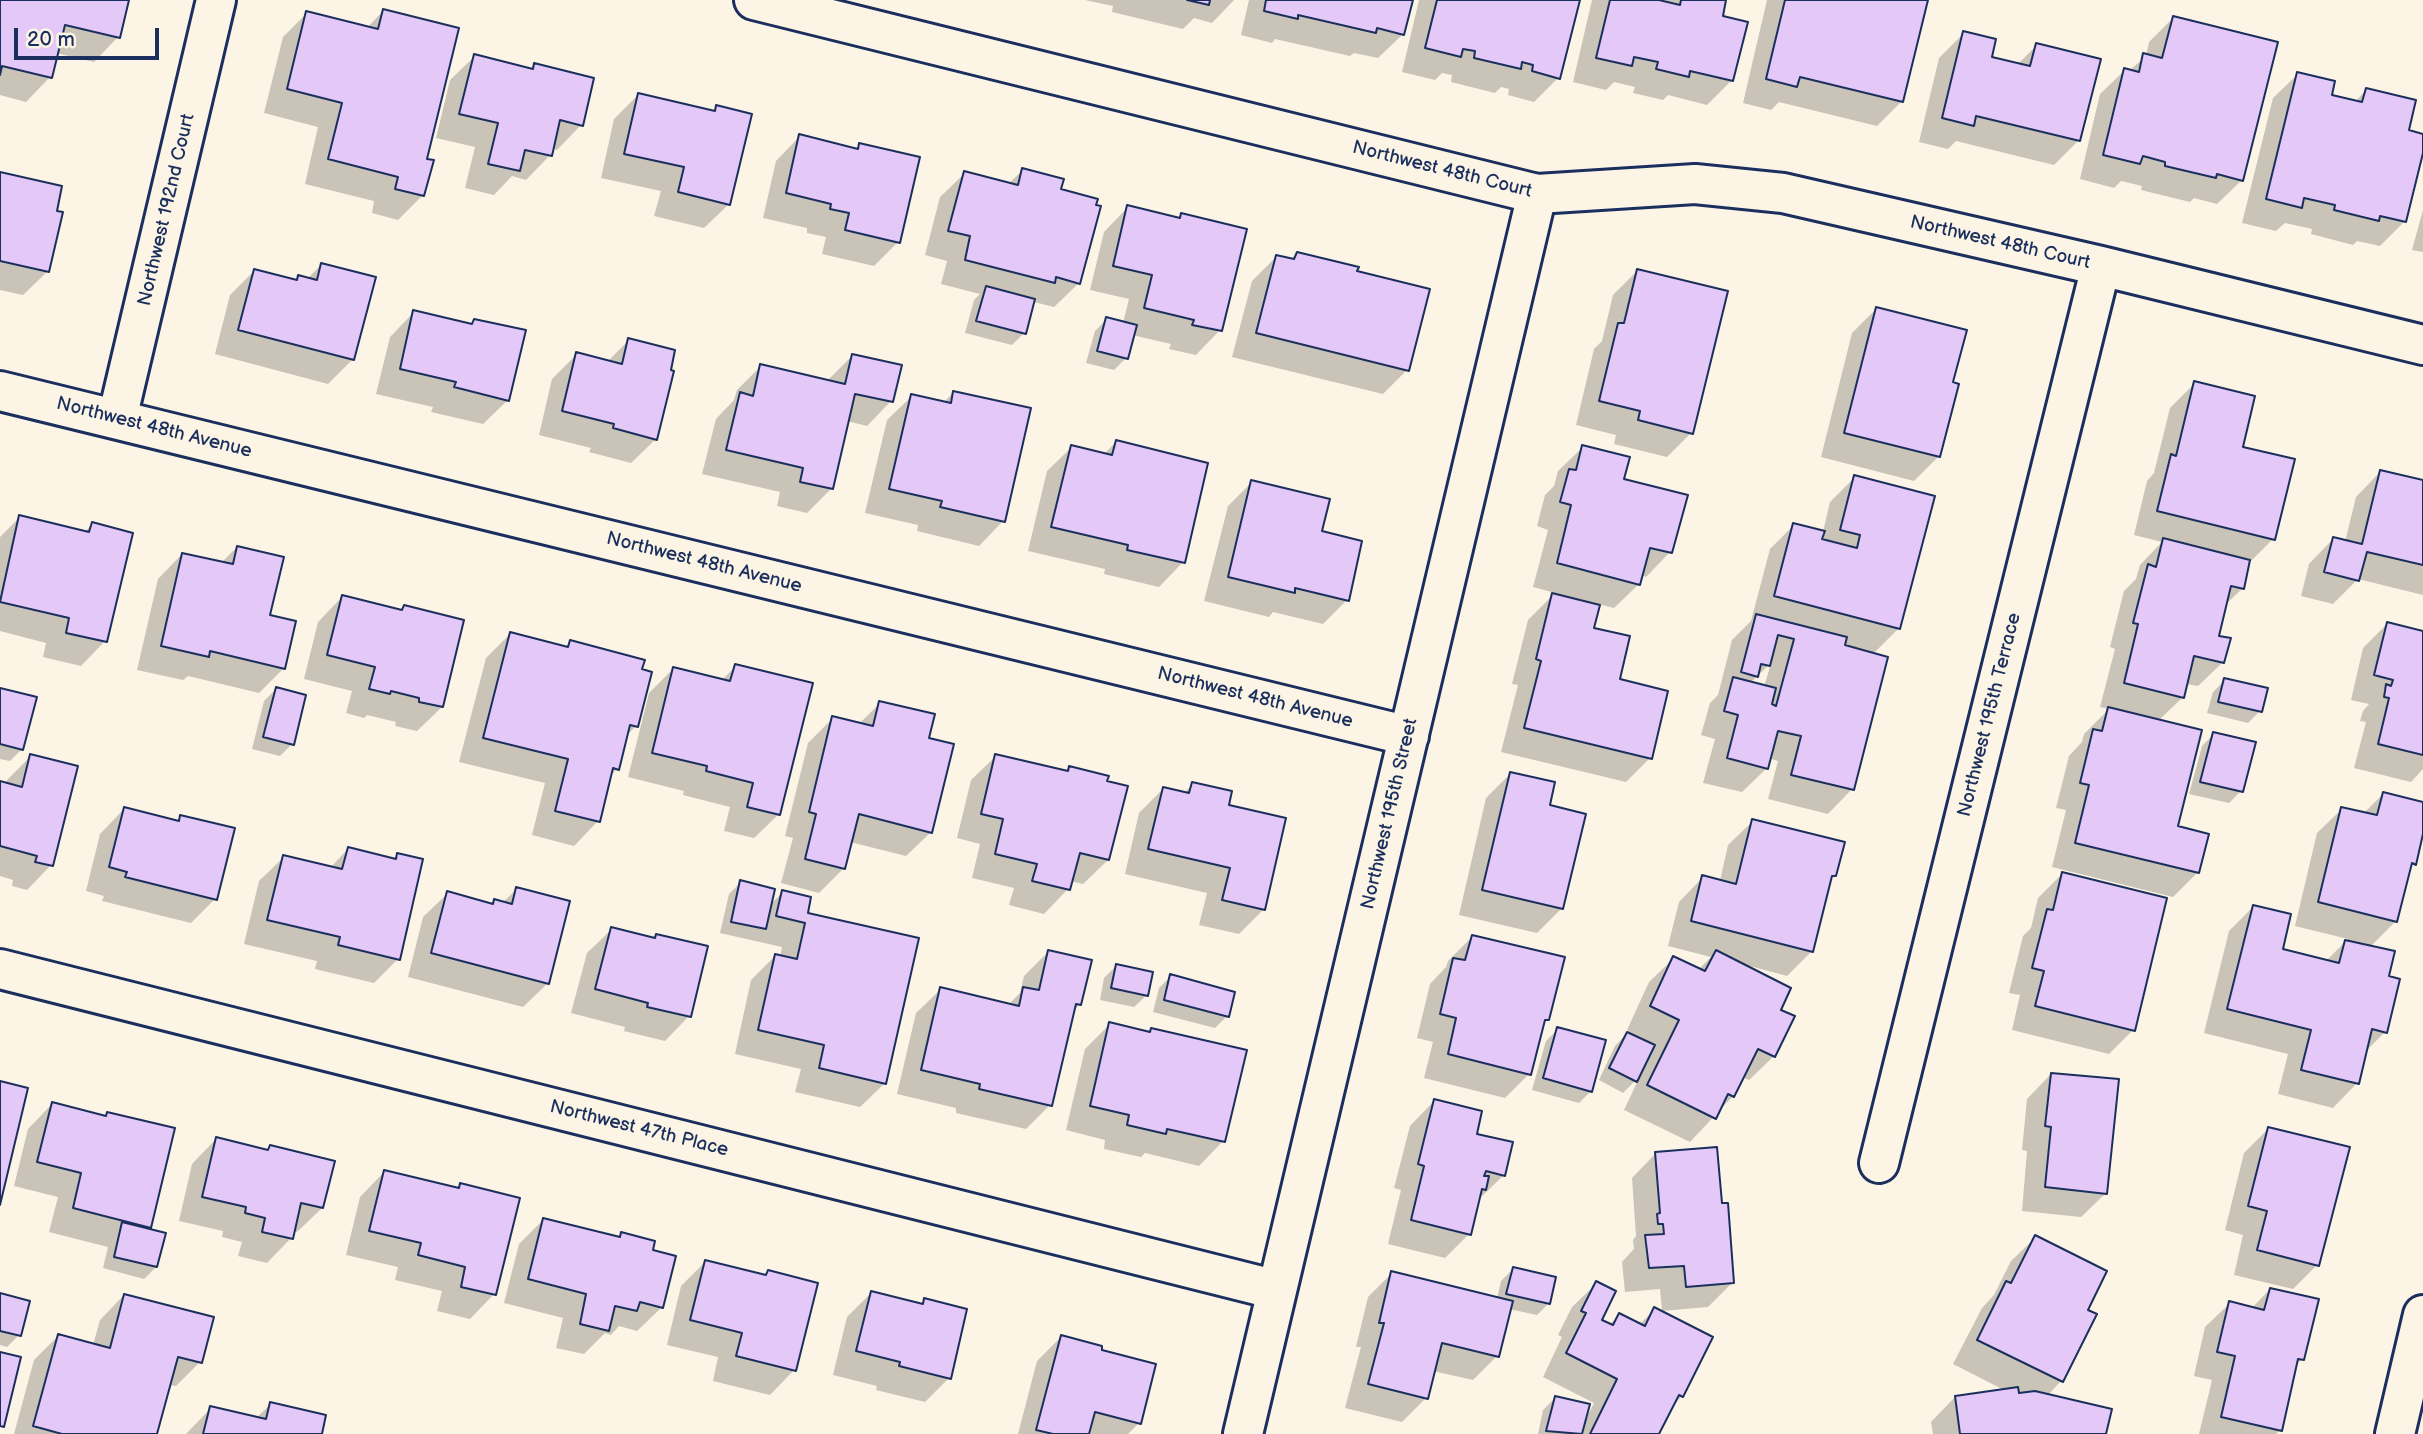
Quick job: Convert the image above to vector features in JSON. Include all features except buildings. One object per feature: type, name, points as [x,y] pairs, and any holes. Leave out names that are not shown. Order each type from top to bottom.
[{"type":"street","name":"Northwest 192nd Court","points":[[117,419],[216,0]]},
{"type":"street","name":"Northwest 48th Court","points":[[754,0],[1537,194],[1695,184],[1783,193],[2101,266],[2423,345]]},
{"type":"street","name":"Northwest 195th Street","points":[[1243,1434],[1537,194]]},
{"type":"street","name":"Northwest 195th Terrace","points":[[1879,1163],[2101,266]]},
{"type":"street","name":"Northwest 48th Avenue","points":[[0,391],[1409,736]]},
{"type":"street","name":"Northwest 47th Place","points":[[0,969],[1278,1290]]},
{"type":"street","points":[[2395,1434],[2415,1384],[2423,1315]]}]
